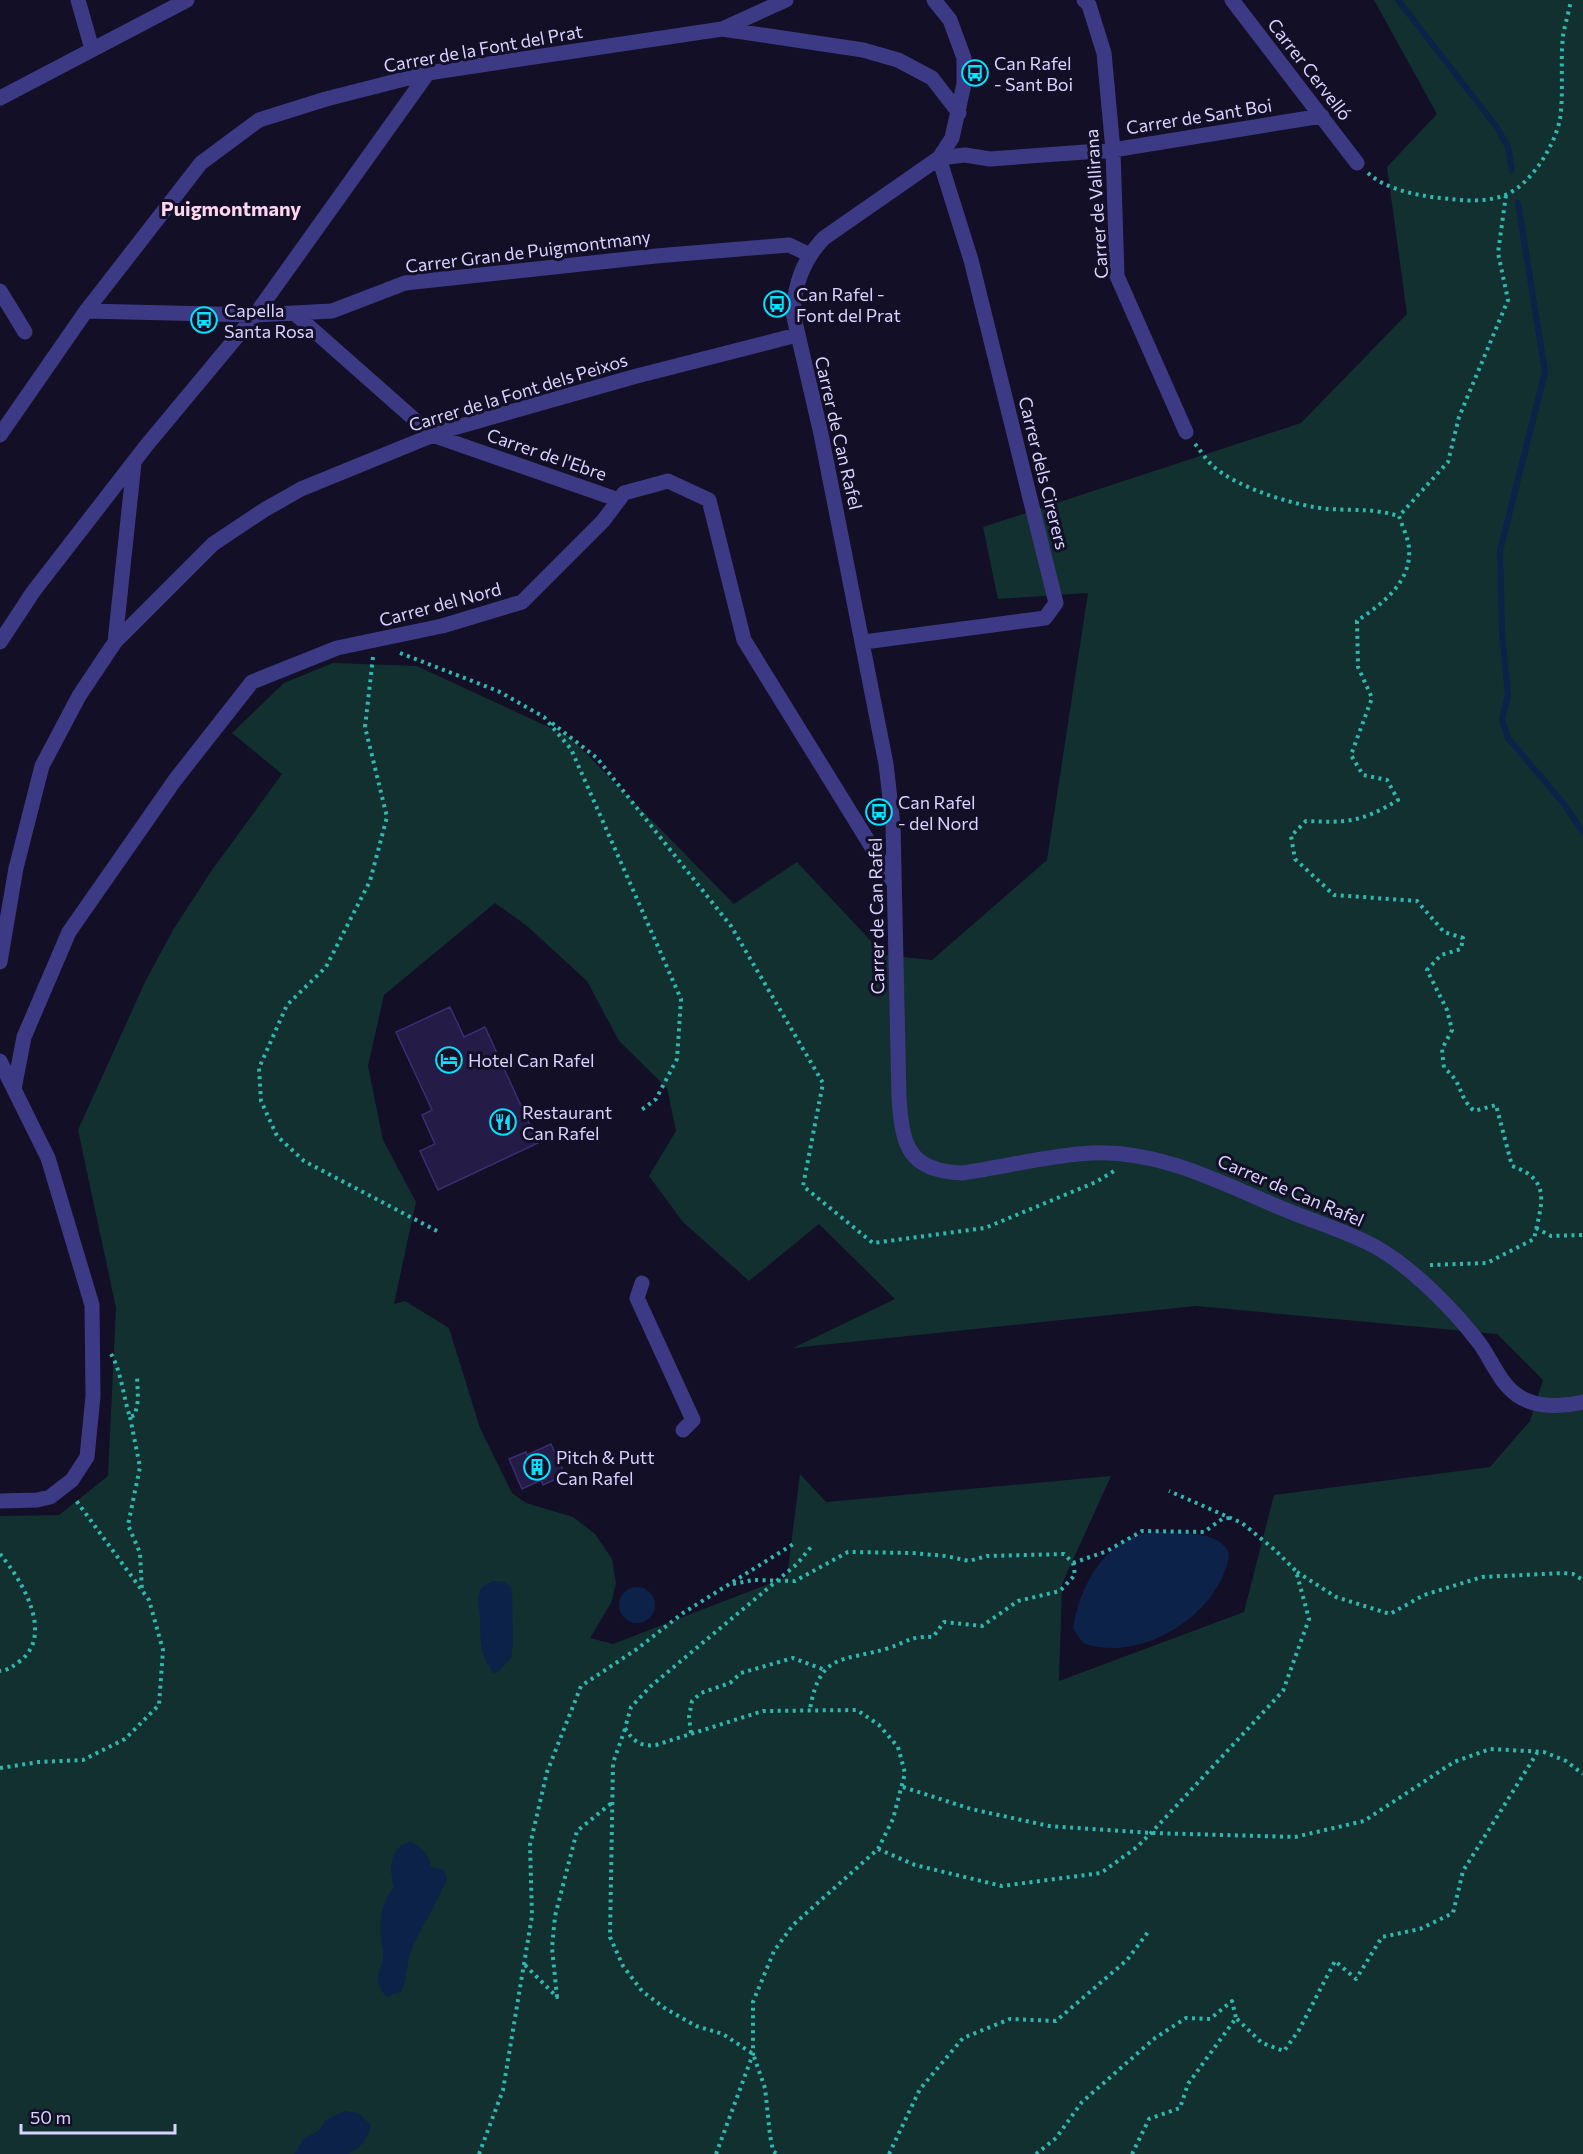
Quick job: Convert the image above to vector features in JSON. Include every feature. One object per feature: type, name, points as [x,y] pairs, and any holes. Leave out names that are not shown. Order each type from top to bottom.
[{"type":"street","points":[[78,0],[92,49]]},
{"type":"street","points":[[0,98],[187,0]]},
{"type":"street","points":[[722,29],[786,0]]},
{"type":"street","name":"Carrer de Can Rafel","points":[[934,0],[950,20],[964,58],[964,84],[952,138],[939,158],[824,238],[808,254],[794,293],[792,313],[864,642],[887,774],[893,825],[899,1097],[904,1141],[913,1156],[927,1167],[940,1172],[962,1173],[1091,1153],[1137,1155],[1199,1173],[1344,1232],[1375,1247],[1403,1265],[1456,1317],[1479,1344],[1501,1378],[1517,1395],[1529,1401],[1562,1407],[1583,1402]]},
{"type":"street","name":"Carrer de Vallirana","points":[[1084,0],[1089,5],[1104,53],[1113,150],[1118,276],[1185,432]]},
{"type":"street","name":"Carrer Cervelló","points":[[1232,0],[1357,163]]},
{"type":"street","name":"Carrer de la Font del Prat","points":[[0,435],[86,310],[201,163],[259,120],[326,99],[428,74],[722,29],[863,50],[898,60],[932,78],[959,113]]},
{"type":"street","points":[[0,642],[33,592],[134,463],[255,315],[428,74]]},
{"type":"street","name":"Carrer de Sant Boi","points":[[939,158],[965,155],[990,159],[1113,150],[1322,116]]},
{"type":"street","name":"Carrer dels Cirerers","points":[[864,642],[1045,618],[1056,603],[974,271],[939,158]]},
{"type":"street","name":"Carrer Gran de Puigmontmany","points":[[86,310],[255,315],[332,311],[405,283],[656,256],[789,245],[808,254]]},
{"type":"street","points":[[0,291],[25,332]]},
{"type":"street","name":"Carrer de l'Ebre","points":[[294,313],[432,435],[619,500]]},
{"type":"street","name":"Carrer de la Font dels Peixos","points":[[0,962],[16,868],[42,766],[79,696],[115,642],[213,544],[264,510],[302,489],[432,435],[633,377],[797,335]]},
{"type":"street","points":[[115,642],[134,463]]},
{"type":"street","name":"Carrer del Nord","points":[[14,1089],[24,1037],[69,932],[175,780],[252,682],[337,648],[375,642],[442,626],[522,602],[603,521],[624,493],[668,481],[709,500],[744,640],[895,885]]},
{"type":"street","points":[[0,1061],[48,1158],[92,1305],[93,1396],[87,1457],[65,1486],[50,1497],[37,1500],[0,1501]]},
{"type":"street","points":[[642,1284],[637,1298],[693,1420],[683,1430]]},
{"type":"path","points":[[1357,163],[1372,177],[1412,192],[1471,201],[1506,195],[1536,169],[1549,147],[1560,120],[1563,36],[1571,0]]},
{"type":"path","points":[[1399,516],[1448,462],[1459,417],[1508,300],[1498,253],[1506,195]]},
{"type":"path","points":[[1185,432],[1214,466],[1240,482],[1271,495],[1295,504],[1329,509],[1373,509],[1399,516]]},
{"type":"path","points":[[1399,516],[1409,547],[1408,570],[1385,602],[1357,621],[1358,667],[1372,698],[1351,755],[1363,774],[1387,780],[1398,800],[1376,814],[1346,823],[1306,821],[1291,836],[1295,859],[1334,896],[1418,901],[1444,932],[1463,938],[1461,949],[1441,955],[1427,970],[1447,1010],[1452,1030],[1442,1049],[1444,1068],[1458,1079],[1463,1101],[1474,1111],[1496,1105],[1512,1166],[1529,1172],[1540,1184],[1541,1201],[1534,1239],[1487,1263],[1403,1265]]},
{"type":"path","points":[[437,1232],[304,1161],[277,1136],[261,1101],[259,1068],[287,1005],[326,967],[365,891],[387,817],[366,727],[375,642],[498,692],[544,717],[597,758],[731,926],[823,1083],[803,1186],[873,1244],[985,1228],[1096,1182],[1137,1155]]},
{"type":"path","points":[[544,717],[571,749],[585,777],[681,999],[678,1059],[656,1099],[640,1111]]},
{"type":"path","points":[[1536,1228],[1551,1236],[1583,1235]]},
{"type":"path","points":[[107,1346],[116,1364],[140,1467],[128,1525],[140,1553],[142,1592]]},
{"type":"path","points":[[130,1417],[135,1415],[138,1400],[137,1375]]},
{"type":"path","points":[[0,1768],[83,1760],[124,1740],[159,1706],[163,1650],[149,1600],[65,1486]]},
{"type":"path","points":[[1169,1491],[1242,1523],[1296,1571],[1336,1596],[1390,1614],[1424,1595],[1482,1577],[1563,1573],[1573,1574],[1583,1580]]},
{"type":"path","points":[[1073,1563],[1107,1551],[1142,1531],[1204,1532],[1222,1519],[1231,1518]]},
{"type":"path","points":[[479,2154],[503,2090],[532,1916],[531,1845],[547,1772],[580,1686],[637,1649],[683,1613],[795,1543]]},
{"type":"path","points":[[753,2054],[723,2034],[696,2026],[666,2009],[642,1990],[623,1966],[610,1937],[613,1763],[631,1707],[651,1686],[777,1582],[797,1564],[811,1547]]},
{"type":"path","points":[[729,1584],[753,1580],[795,1581],[848,1552],[912,1552],[969,1561],[987,1556],[1064,1554],[1073,1563],[1075,1575],[1060,1592],[1018,1601],[982,1626],[944,1622],[933,1637],[915,1636],[890,1647],[844,1658],[825,1670],[817,1679],[810,1708]]},
{"type":"path","points":[[0,1554],[14,1571],[24,1589],[36,1628],[27,1655],[7,1670],[0,1671]]},
{"type":"path","points":[[878,1849],[915,1865],[1002,1886],[1101,1873],[1151,1833],[1283,1691],[1310,1619],[1296,1571]]},
{"type":"path","points":[[691,1733],[689,1717],[692,1701],[701,1693],[730,1683],[741,1674],[794,1658],[825,1670]]},
{"type":"path","points":[[625,1728],[633,1740],[644,1746],[656,1745],[764,1710],[810,1708],[857,1710],[879,1725],[898,1747],[905,1773],[903,1786],[893,1819],[878,1849],[793,1925],[774,1951],[753,2002],[753,2054],[765,2088],[770,2135],[773,2151],[777,2154]]},
{"type":"path","points":[[903,1786],[971,1809],[1049,1826],[1151,1833],[1295,1837],[1364,1821],[1455,1762],[1490,1749],[1544,1752],[1566,1761],[1583,1774]]},
{"type":"path","points":[[1036,2154],[1056,2138],[1082,2102],[1155,2038],[1186,2018],[1210,2019],[1232,2001],[1236,2018],[1262,2043],[1284,2051],[1299,2030],[1335,1961],[1356,1979],[1382,1937],[1420,1929],[1453,1913],[1463,1871],[1538,1753]]},
{"type":"path","points":[[524,1964],[557,1997],[552,1948],[555,1916],[577,1831],[614,1801]]},
{"type":"path","points":[[889,2154],[920,2089],[963,2038],[1010,2019],[1056,2021],[1127,1960],[1149,1932]]},
{"type":"path","points":[[1132,2154],[1149,2119],[1180,2108],[1188,2084],[1236,2018]]},
{"type":"path","points":[[716,2154],[753,2054]]},
{"type":"green space","points":[[1374,0],[1583,0],[1583,2154],[0,2154],[0,1516],[59,1515],[108,1476],[116,1308],[78,1130],[145,982],[173,930],[212,870],[282,774],[232,733],[284,683],[333,663],[417,666],[570,737],[734,904],[797,862],[884,955],[932,960],[1047,860],[1088,593],[998,599],[983,527],[1301,423],[1407,314],[1387,167],[1437,114]],"holes":[[[495,903],[527,926],[587,981],[619,1041],[667,1088],[676,1131],[649,1176],[683,1222],[749,1281],[819,1224],[895,1299],[793,1348],[1196,1306],[1497,1334],[1543,1380],[1530,1421],[1490,1467],[1274,1495],[1244,1612],[1059,1681],[1062,1584],[1111,1476],[826,1502],[800,1474],[787,1577],[613,1644],[590,1638],[611,1603],[616,1584],[612,1559],[595,1534],[573,1517],[526,1503],[512,1493],[480,1428],[449,1328],[405,1301],[394,1304],[416,1202],[383,1140],[368,1066],[384,995]]]},
{"type":"water","points":[[1170,1532],[1215,1539],[1228,1550],[1229,1559],[1225,1570],[1216,1589],[1203,1606],[1187,1621],[1147,1642],[1125,1647],[1104,1648],[1083,1643],[1073,1629],[1076,1615],[1086,1586],[1102,1561],[1124,1541],[1137,1535]]},
{"type":"water","points":[[493,1581],[505,1582],[512,1589],[513,1643],[511,1658],[498,1672],[493,1673],[481,1646],[478,1600],[481,1589]]},
{"type":"water","points":[[637,1587],[650,1592],[655,1605],[650,1618],[637,1623],[624,1618],[619,1605],[624,1592]]},
{"type":"water","points":[[411,1842],[424,1852],[431,1867],[444,1870],[447,1879],[411,1951],[402,1991],[386,1997],[378,1982],[383,1956],[381,1918],[386,1899],[394,1887],[391,1873],[392,1859],[398,1848]]},
{"type":"water","points":[[344,2111],[358,2113],[371,2125],[365,2139],[357,2149],[348,2154],[294,2154],[304,2138],[319,2131],[326,2120]]},
{"type":"building","points":[[450,1007],[464,1037],[485,1027],[538,1143],[438,1190],[420,1151],[435,1144],[422,1115],[432,1110],[396,1032]]},
{"type":"building","name":"Pitch & Putt Can Rafel","points":[[551,1444],[565,1475],[543,1485],[541,1480],[522,1489],[509,1459],[526,1452],[527,1455]]},
{"type":"waterway","points":[[1398,0],[1496,126],[1508,147],[1512,170]]},
{"type":"waterway","points":[[1518,203],[1545,372],[1500,551],[1502,632],[1508,695],[1502,719],[1508,738],[1564,804],[1583,832]]},
{"type":"place","name":"Can Rafel - Sant Boi","points":[[975,73]]},
{"type":"place","name":"Can Rafel - Font del Prat","points":[[777,304]]},
{"type":"place","name":"Capella Santa Rosa","points":[[204,320]]},
{"type":"place","name":"Can Rafel - del Nord","points":[[879,812]]},
{"type":"place","name":"Hotel Can Rafel","points":[[449,1060]]},
{"type":"place","name":"Restaurant Can Rafel","points":[[503,1122]]},
{"type":"place","name":"Pitch & Putt Can Rafel","points":[[537,1467]]},
{"type":"district","name":"Puigmontmany","points":[[231,208]]}]
